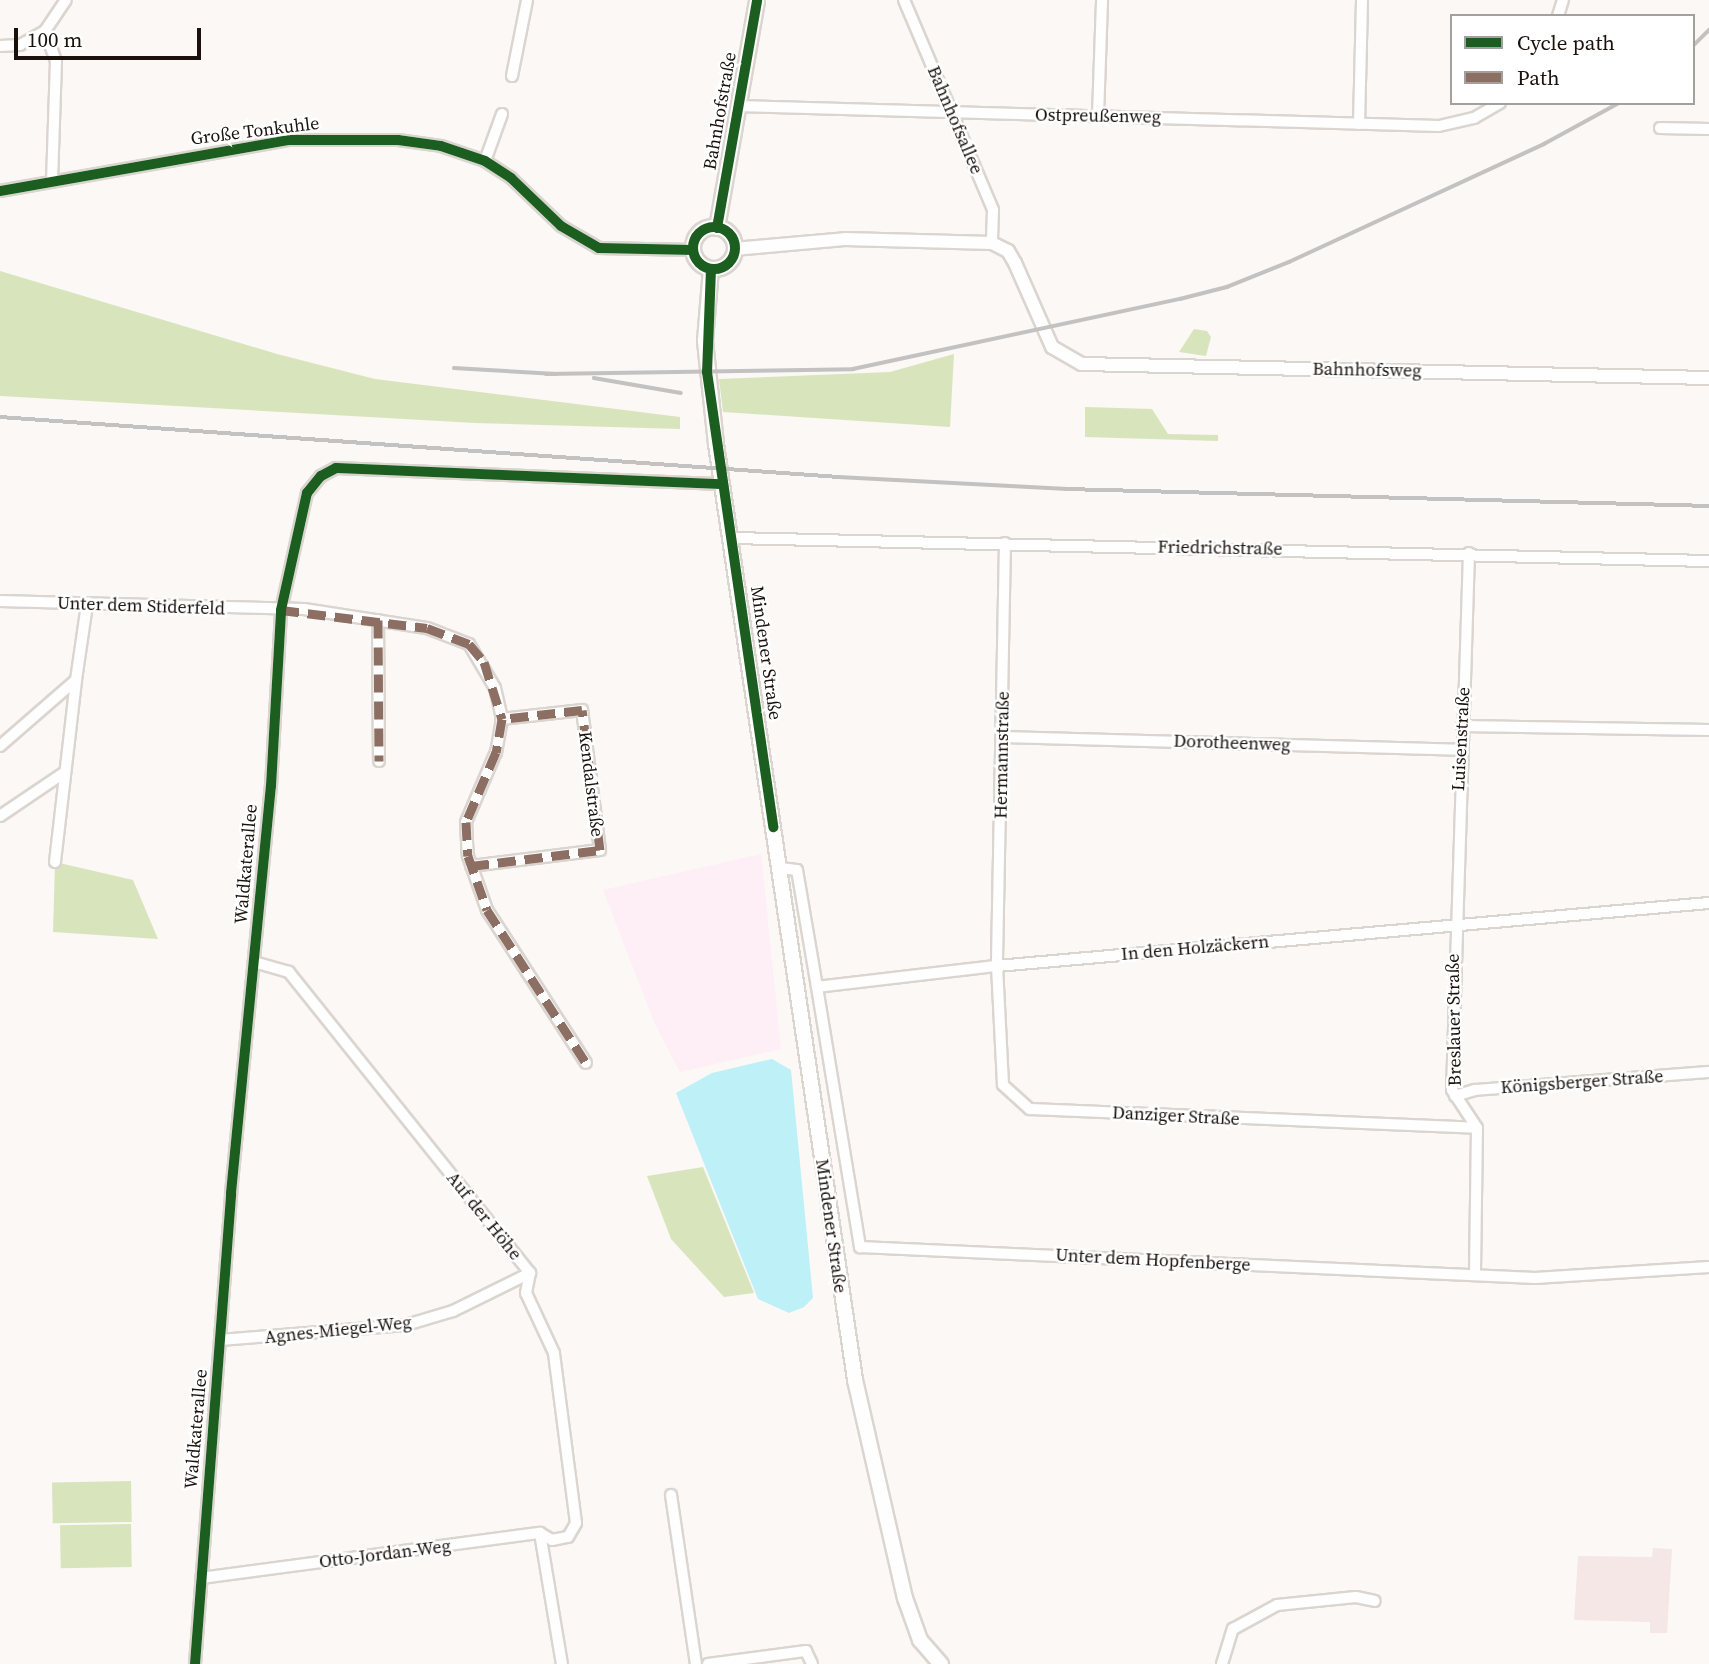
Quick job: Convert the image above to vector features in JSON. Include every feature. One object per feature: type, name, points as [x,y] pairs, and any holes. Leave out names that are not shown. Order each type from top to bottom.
[{"type":"main road","name":"Bahnhofstraße","points":[[717,228],[757,0]]},
{"type":"main road","points":[[717,228],[731,237],[734,249],[724,266],[711,269],[698,262],[693,250],[700,233],[717,228]]},
{"type":"main road","points":[[711,269],[705,341],[722,484]]},
{"type":"main road","name":"Mindener Straße","points":[[722,484],[861,1413],[905,1598],[920,1640],[934,1662]]},
{"type":"street","points":[[0,46],[20,45],[45,31],[57,4],[66,0]]},
{"type":"street","points":[[512,76],[527,0]]},
{"type":"street","name":"Bahnhofsallee","points":[[904,0],[993,210],[992,243]]},
{"type":"street","points":[[1098,116],[1102,0]]},
{"type":"street","points":[[1359,124],[1362,0]]},
{"type":"street","points":[[45,31],[56,61],[52,182]]},
{"type":"street","name":"Ostpreußenweg","points":[[738,106],[1359,124],[1458,123],[1496,105]]},
{"type":"street","points":[[485,161],[502,114]]},
{"type":"street","points":[[1660,128],[1709,130]]},
{"type":"street","name":"Große Tonkuhle","points":[[0,191],[290,140],[398,139],[441,146],[485,161],[511,178],[561,226],[599,248],[693,250]]},
{"type":"street","points":[[734,249],[845,239],[992,243]]},
{"type":"street","name":"Bahnhofsweg","points":[[992,243],[1008,251],[1015,262],[1042,328],[1060,356],[1100,366],[1709,378]]},
{"type":"street","name":"Waldkaterallee","points":[[195,1664],[220,1340],[255,962],[281,610],[307,493],[321,476],[336,468],[722,484]]},
{"type":"street","name":"Friedrichstraße","points":[[732,538],[1709,561]]},
{"type":"street","name":"Hermannstraße","points":[[996,966],[1003,737],[1005,543]]},
{"type":"street","name":"Luisenstraße","points":[[1453,925],[1469,554]]},
{"type":"street","name":"Unter dem Stiderfeld","points":[[0,601],[281,610]]},
{"type":"street","points":[[55,862],[87,604]]},
{"type":"street","points":[[281,610],[427,628],[469,644],[484,663],[502,719],[496,752],[466,822],[471,866],[487,910],[586,1063]]},
{"type":"street","points":[[378,620],[379,761]]},
{"type":"street","points":[[0,746],[76,680]]},
{"type":"street","name":"Kendalstraße","points":[[471,866],[600,850],[582,710],[502,719]]},
{"type":"street","points":[[1462,726],[1709,730]]},
{"type":"street","name":"Dorotheenweg","points":[[1003,737],[1460,750]]},
{"type":"street","points":[[0,816],[65,772]]},
{"type":"street","points":[[780,868],[797,870],[817,987]]},
{"type":"street","name":"In den Holzäckern","points":[[817,987],[996,966],[1709,903]]},
{"type":"street","name":"Breslauer Straße","points":[[1453,925],[1452,1090],[1477,1128]]},
{"type":"street","name":"Auf der Höhe","points":[[255,962],[289,972],[530,1273],[526,1293],[554,1353],[576,1522],[568,1537]]},
{"type":"street","name":"Danziger Straße","points":[[996,966],[1003,1085],[1030,1109],[1477,1128]]},
{"type":"street","name":"Unter dem Hopfenberge","points":[[817,987],[860,1247],[1535,1278],[1709,1267]]},
{"type":"street","name":"Königsberger Straße","points":[[1455,1096],[1475,1090],[1709,1072]]},
{"type":"street","points":[[1475,1275],[1477,1128]]},
{"type":"street","name":"Agnes-Miegel-Weg","points":[[220,1340],[406,1325],[453,1311],[530,1273]]},
{"type":"street","points":[[671,1495],[696,1664]]},
{"type":"street","points":[[540,1533],[562,1664]]},
{"type":"street","name":"Otto-Jordan-Weg","points":[[201,1578],[540,1533],[552,1540],[568,1537]]},
{"type":"street","points":[[1222,1664],[1233,1629],[1277,1605],[1356,1597],[1375,1601]]},
{"type":"street","points":[[708,1664],[806,1651],[812,1664]]},
{"type":"shaded area","points":[[761,854],[781,1049],[680,1072],[655,1024],[603,890]]},
{"type":"shaded area","points":[[1653,1548],[1672,1549],[1667,1633],[1650,1633],[1650,1622],[1574,1620],[1578,1556],[1652,1557]]},
{"type":"green space","points":[[0,271],[277,354],[375,379],[680,417],[680,429],[475,423],[0,396]]},
{"type":"green space","points":[[1194,329],[1207,331],[1211,337],[1206,356],[1179,352]]},
{"type":"green space","points":[[954,354],[950,427],[723,412],[719,379],[890,372]]},
{"type":"green space","points":[[1085,407],[1152,409],[1168,434],[1218,435],[1218,441],[1085,437]]},
{"type":"green space","points":[[55,862],[133,880],[158,939],[53,932]]},
{"type":"green space","points":[[703,1167],[754,1293],[724,1297],[671,1239],[647,1176]]},
{"type":"green space","points":[[131,1481],[132,1522],[53,1523],[52,1482]]},
{"type":"green space","points":[[131,1524],[132,1567],[61,1568],[60,1525]]},
{"type":"water","points":[[772,1059],[791,1070],[813,1298],[804,1307],[789,1313],[758,1299],[676,1093],[712,1073]]},
{"type":"railway","points":[[1695,44],[1709,30]]},
{"type":"railway","points":[[546,374],[853,369],[1180,299],[1227,287],[1289,262],[1544,144],[1615,105]]},
{"type":"railway","points":[[454,368],[556,374]]},
{"type":"railway","points":[[594,378],[681,393]]},
{"type":"railway","points":[[0,417],[840,477],[1066,489],[1709,506]]},
{"type":"marked path","points":[[281,610],[427,628],[469,644],[484,662],[502,719],[496,752],[466,822],[468,856],[487,910],[586,1063]]},
{"type":"marked path","points":[[378,620],[379,761]]},
{"type":"marked path","points":[[471,866],[600,850],[582,710],[502,719]]},
{"type":"cycle path","points":[[717,228],[757,0]]},
{"type":"cycle path","points":[[0,191],[290,140],[398,140],[441,146],[485,161],[511,178],[561,226],[599,248],[693,250]]},
{"type":"cycle path","points":[[714,227],[729,233],[735,248],[729,263],[714,269],[699,263],[693,248],[699,233],[714,227]]},
{"type":"cycle path","points":[[711,269],[707,372],[773,827]]},
{"type":"cycle path","points":[[195,1664],[231,1193],[271,786],[281,610],[307,493],[321,476],[336,468],[722,484]]}]
